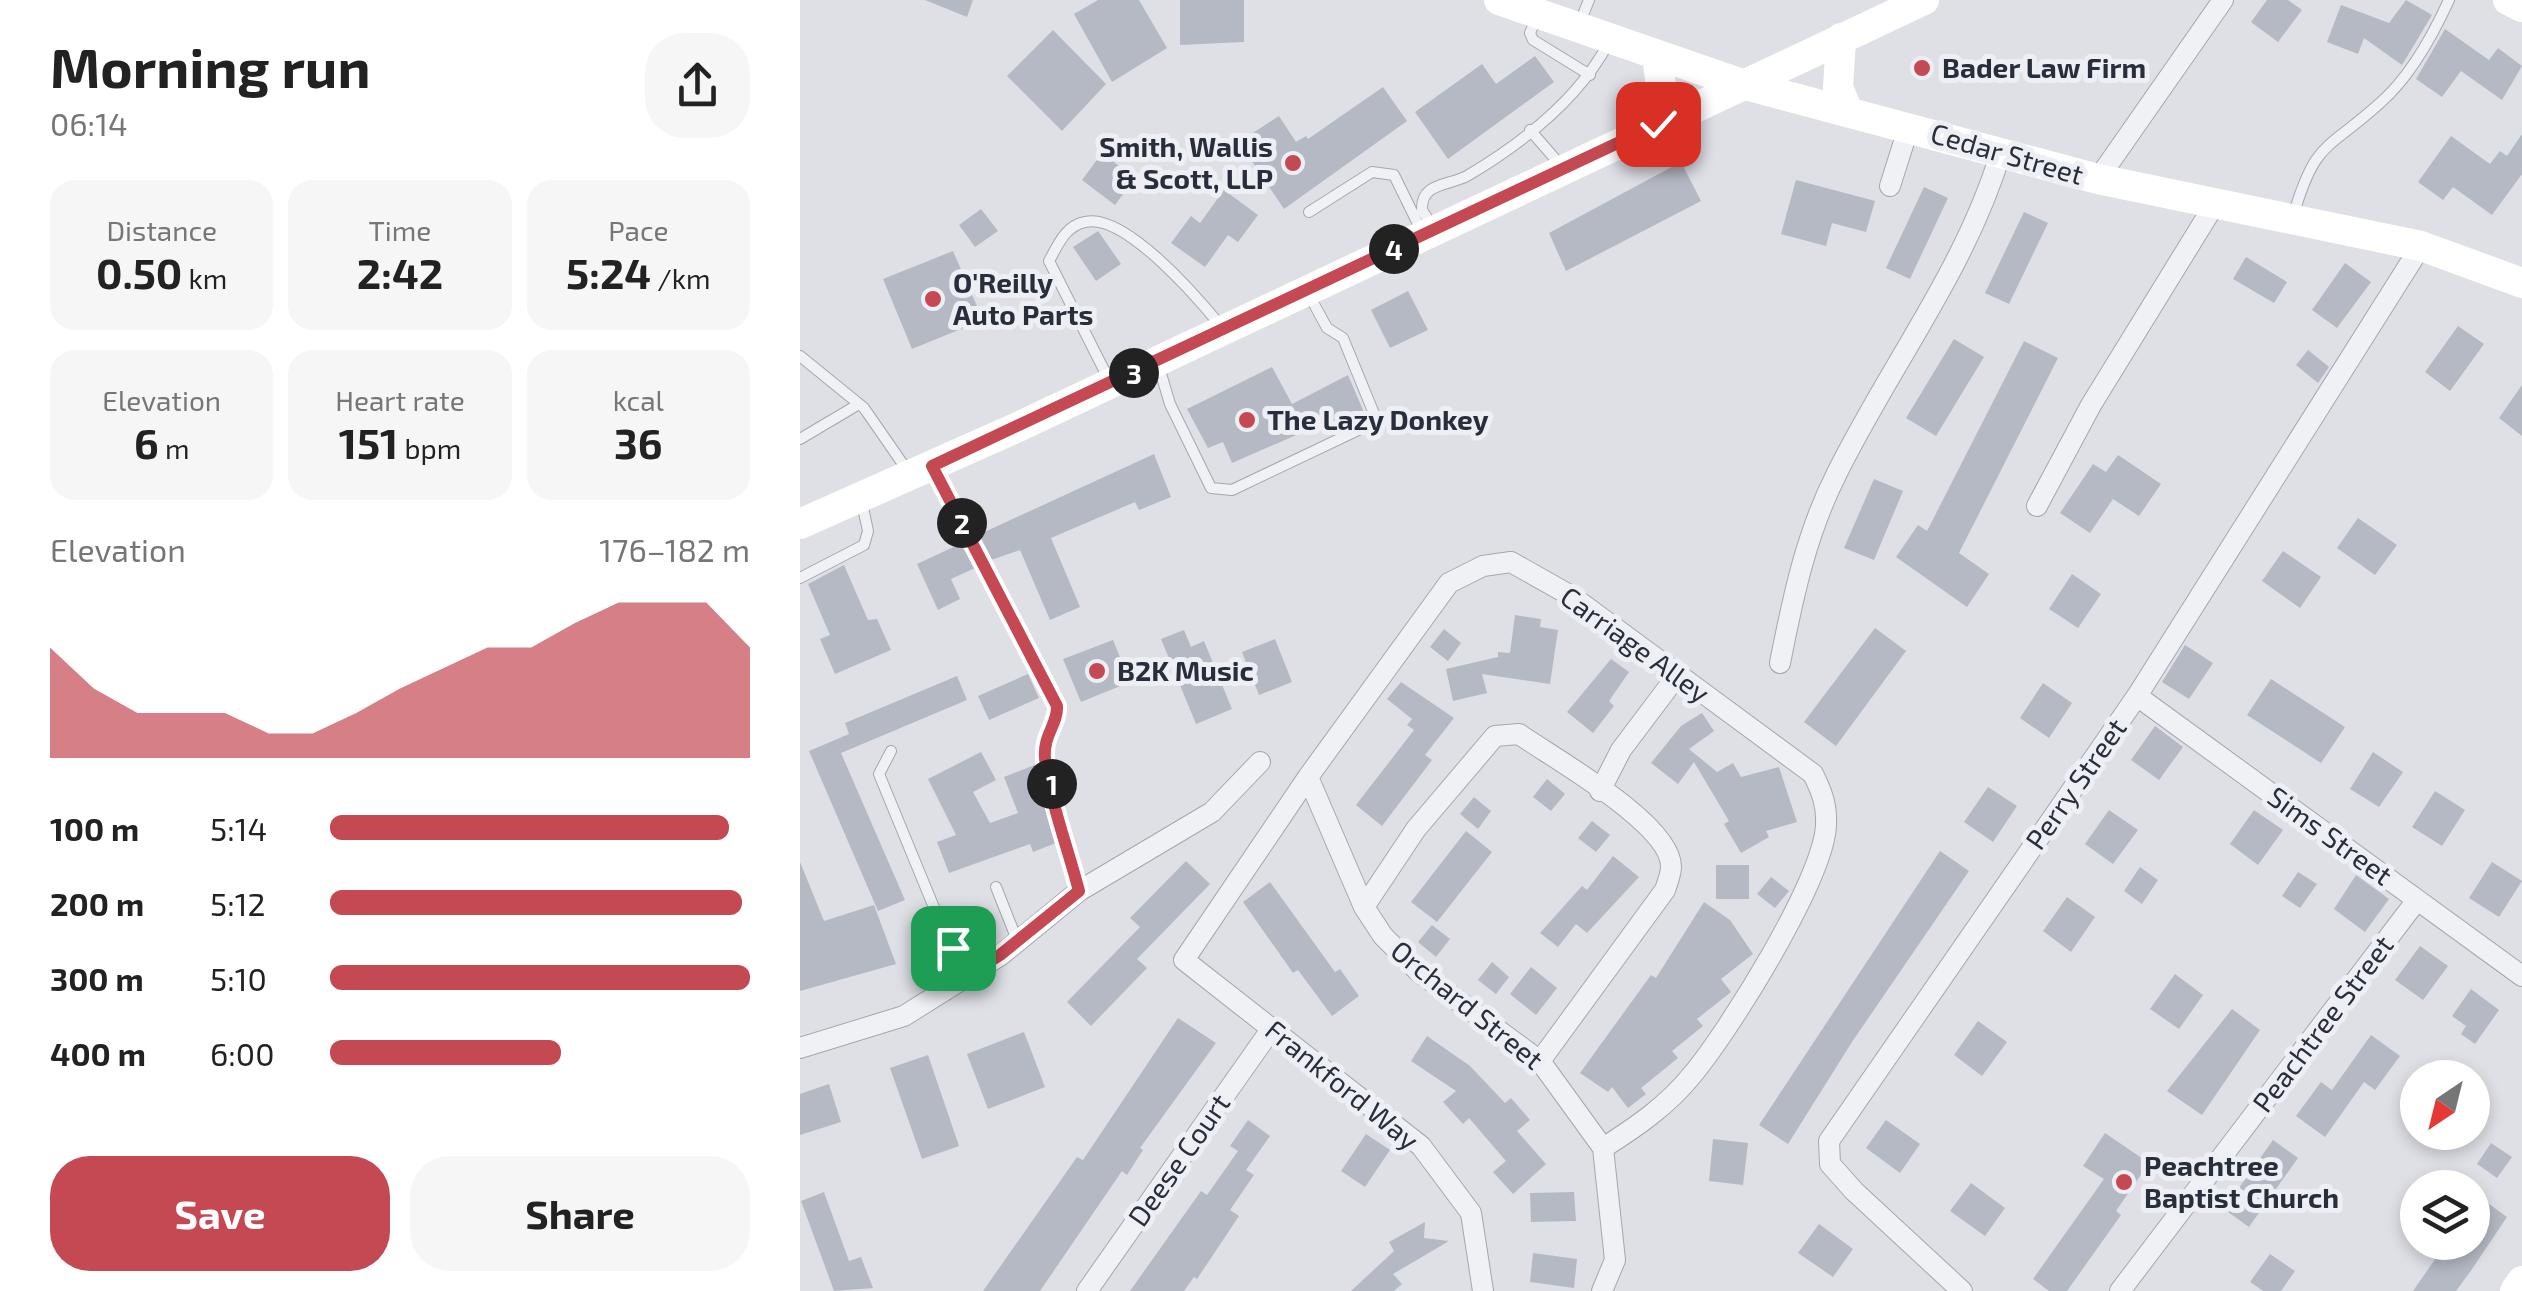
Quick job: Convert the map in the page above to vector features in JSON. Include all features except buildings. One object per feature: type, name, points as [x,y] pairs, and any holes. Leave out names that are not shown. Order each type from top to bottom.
[{"type":"main road","name":"Cedar Street","points":[[1499,0],[1540,14],[1583,14],[1611,39],[1742,84],[2098,180],[2420,246],[2522,284]]},
{"type":"main road","points":[[800,524],[1111,384],[1924,0]]},
{"type":"main road","points":[[2508,0],[2522,7]]},
{"type":"main road","points":[[1841,38],[1838,88],[1848,111]]},
{"type":"main road","points":[[1658,55],[1663,102],[1658,124]]},
{"type":"main road","points":[[2515,1291],[2522,1282]]},
{"type":"street","points":[[2098,180],[2222,0]]},
{"type":"street","points":[[1890,186],[1909,126]]},
{"type":"street","points":[[1780,663],[1802,555],[1835,475],[1967,245],[2001,152]]},
{"type":"street","points":[[2037,506],[2091,405],[2213,206]]},
{"type":"street","name":"Perry Street","points":[[1962,1291],[1830,1164],[1829,1141],[2137,696],[2420,246]]},
{"type":"street","name":"Carriage Alley","points":[[1184,960],[1308,777],[1449,583],[1483,566],[1511,562],[1572,596],[1813,774],[1825,797],[1826,828],[1819,863],[1775,948],[1693,1075],[1650,1118],[1603,1148]]},
{"type":"street","points":[[1600,791],[1621,750],[1676,676]]},
{"type":"street","name":"Sims Street","points":[[2137,696],[2522,976]]},
{"type":"street","points":[[1364,906],[1416,829],[1496,736],[1519,734],[1639,818],[1662,842],[1672,866],[1665,890],[1540,1061]]},
{"type":"street","points":[[800,1048],[904,1016],[1018,941],[1079,891],[1212,812],[1260,762]]},
{"type":"street","name":"Orchard Street","points":[[1308,777],[1364,906],[1383,936],[1419,972],[1540,1061],[1603,1148],[1615,1260],[1602,1291]]},
{"type":"street","name":"Peachtree Street","points":[[2120,1291],[2417,900]]},
{"type":"street","name":"Frankford Way","points":[[1184,960],[1422,1146],[1471,1212],[1484,1291]]},
{"type":"street","name":"Deese Court","points":[[1086,1291],[1272,1028]]},
{"type":"lane","points":[[2292,222],[2307,169],[2327,142],[2383,101],[2424,46],[2449,0]]},
{"type":"lane","points":[[1540,14],[1531,24],[1534,40],[1590,75]]},
{"type":"lane","points":[[1429,232],[1422,210],[1427,194],[1436,185],[1462,178],[1558,108],[1590,75],[1611,39]]},
{"type":"lane","points":[[1530,130],[1564,168]]},
{"type":"lane","points":[[1308,212],[1372,172],[1394,175],[1429,232]]},
{"type":"lane","points":[[1111,384],[1049,262],[1064,232],[1083,222],[1100,221],[1128,235],[1192,290],[1224,330]]},
{"type":"lane","points":[[1157,362],[1170,404],[1211,488],[1232,490],[1378,421],[1343,338],[1327,328],[1307,290]]},
{"type":"lane","points":[[800,356],[859,404],[921,470],[1057,706],[1057,716],[1045,734],[1045,760],[1079,891]]},
{"type":"lane","points":[[802,435],[859,404]]},
{"type":"lane","points":[[800,578],[864,546],[868,531],[861,497]]},
{"type":"lane","points":[[891,751],[879,774],[964,978]]},
{"type":"lane","points":[[996,887],[1018,941]]},
{"type":"place","name":"Bader Law Firm","points":[[1922,68]]},
{"type":"place","name":"Smith, Wallis & Scott, LLP","points":[[1293,163]]},
{"type":"place","name":"O'Reilly Auto Parts","points":[[933,299]]},
{"type":"place","name":"The Lazy Donkey","points":[[1247,420]]},
{"type":"place","name":"B2K Music","points":[[1097,671]]},
{"type":"place","name":"Peachtree Baptist Church","points":[[2124,1182]]},
{"type":"route","points":[[953,948],[964,978],[1000,955],[1079,891],[1045,760],[1045,734],[1057,716],[1057,706],[932,466],[1658,124]]}]
